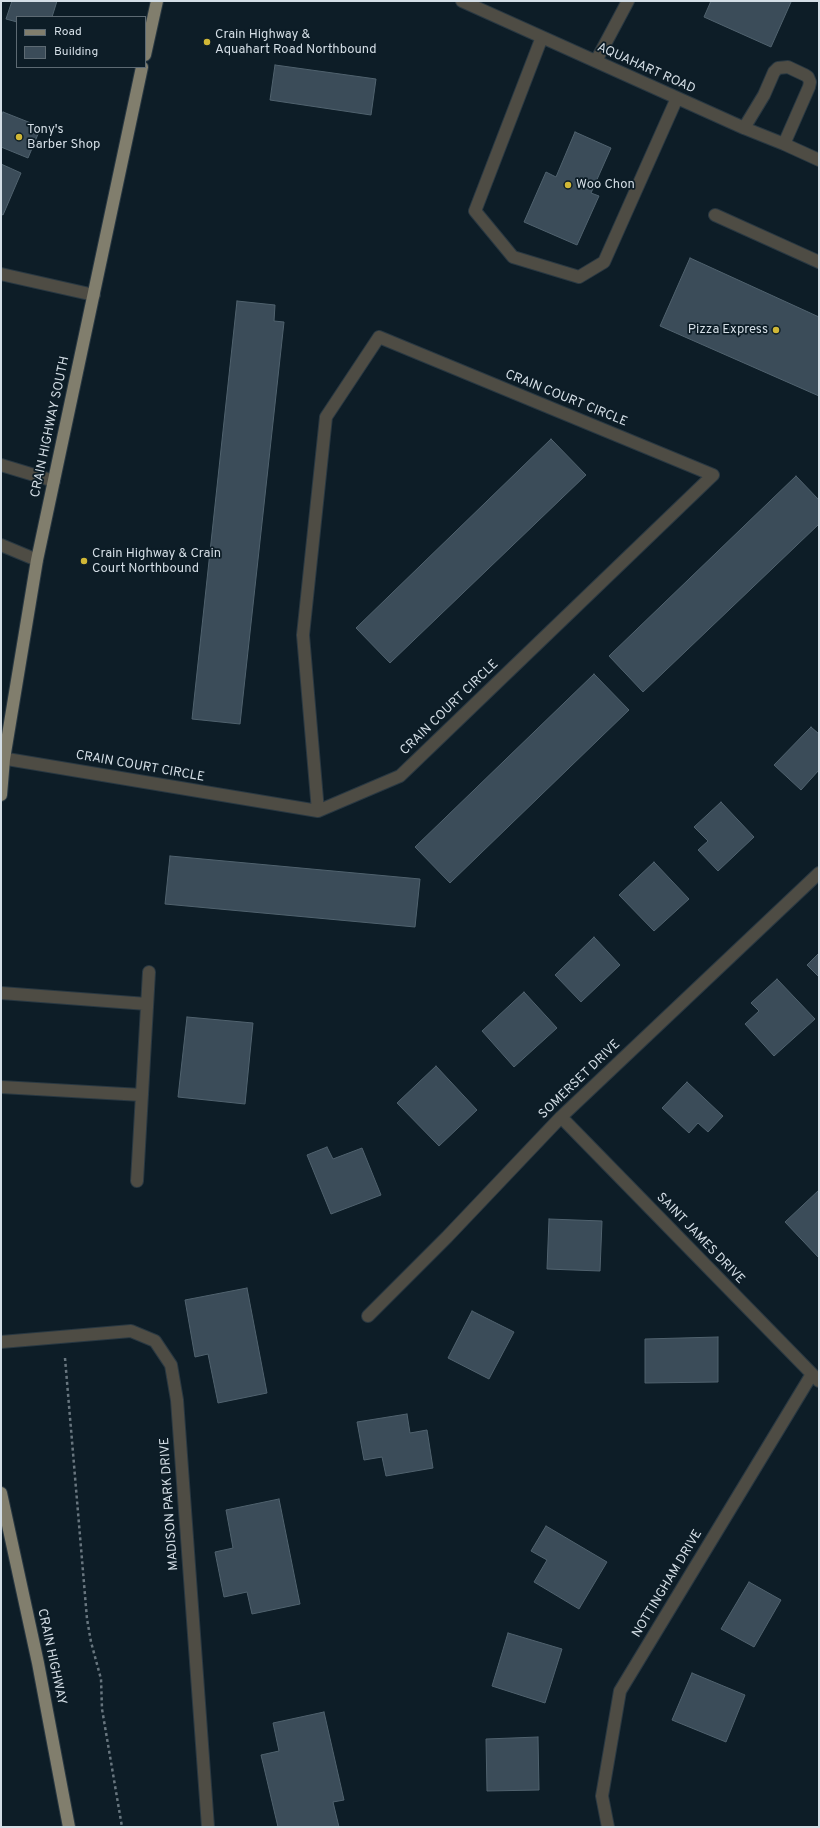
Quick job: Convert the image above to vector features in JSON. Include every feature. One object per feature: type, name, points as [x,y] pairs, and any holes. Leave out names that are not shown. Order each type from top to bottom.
[{"type":"main road","points":[[146,50],[157,1]]},
{"type":"main road","name":"CRAIN HIGHWAY SOUTH","points":[[1,795],[3,759],[37,560],[142,68]]},
{"type":"main road","name":"CRAIN HIGHWAY","points":[[1,1493],[38,1663],[70,1827]]},
{"type":"street","name":"AQUAHART ROAD","points":[[462,1],[676,98],[819,160]]},
{"type":"street","points":[[596,61],[628,1]]},
{"type":"street","points":[[542,37],[475,211],[513,257],[579,277],[604,262],[676,98]]},
{"type":"street","points":[[744,128],[764,95],[774,72],[778,68],[788,67],[805,75],[810,82],[784,144]]},
{"type":"street","points":[[715,215],[819,262]]},
{"type":"street","points":[[1,274],[94,295]]},
{"type":"street","name":"CRAIN COURT CIRCLE","points":[[3,759],[318,811],[400,776],[713,474],[379,337],[326,417],[303,635],[318,811]]},
{"type":"street","points":[[1,465],[54,481]]},
{"type":"street","points":[[1,545],[37,560]]},
{"type":"street","name":"SOMERSET DRIVE","points":[[368,1316],[447,1238],[561,1117],[819,873]]},
{"type":"street","points":[[137,1181],[149,972]]},
{"type":"street","points":[[1,993],[147,1004]]},
{"type":"street","points":[[1,1087],[142,1095]]},
{"type":"street","name":"SAINT JAMES DRIVE","points":[[561,1117],[815,1377]]},
{"type":"street","name":"MADISON PARK DRIVE","points":[[1,1342],[131,1331],[155,1341],[171,1365],[177,1400],[208,1827]]},
{"type":"street","name":"NOTTINGHAM DRIVE","points":[[608,1827],[602,1796],[620,1691],[815,1377]]},
{"type":"path","points":[[64,1336],[65,1364],[88,1619],[91,1642],[101,1679],[102,1709],[122,1827]]},
{"type":"building","points":[[12,1],[57,1],[52,16],[16,16],[16,22],[6,19]]},
{"type":"building","points":[[711,1],[791,2],[771,47],[704,17]]},
{"type":"building","points":[[275,65],[376,79],[371,115],[270,100]]},
{"type":"building","name":"Tony's Barber Shop","points":[[3,112],[41,127],[28,158],[1,147],[1,116]]},
{"type":"building","name":"Woo Chon","points":[[575,132],[611,148],[591,193],[599,196],[577,245],[524,222],[546,172],[556,177]]},
{"type":"building","points":[[1,164],[21,173],[3,215],[1,214]]},
{"type":"building","points":[[690,258],[819,317],[819,396],[660,326]]},
{"type":"building","points":[[237,301],[275,305],[274,321],[284,322],[240,724],[192,719]]},
{"type":"building","points":[[551,439],[586,475],[390,663],[356,628]]},
{"type":"building","points":[[796,476],[819,500],[819,524],[643,692],[609,656]]},
{"type":"building","points":[[594,674],[629,710],[450,883],[415,847]]},
{"type":"building","points":[[811,727],[819,734],[819,770],[801,790],[774,765]]},
{"type":"building","points":[[721,802],[754,837],[718,871],[698,850],[708,841],[694,827]]},
{"type":"building","points":[[170,856],[420,879],[415,927],[165,904]]},
{"type":"building","points":[[654,862],[689,899],[654,931],[619,895]]},
{"type":"building","points":[[594,937],[620,965],[581,1002],[555,975]]},
{"type":"building","points":[[819,953],[819,977],[807,965]]},
{"type":"building","points":[[777,979],[815,1019],[774,1056],[745,1024],[759,1011],[751,1003]]},
{"type":"building","points":[[524,992],[557,1028],[514,1067],[482,1031]]},
{"type":"building","points":[[187,1017],[253,1023],[245,1104],[178,1097]]},
{"type":"building","points":[[436,1066],[477,1110],[439,1146],[397,1103]]},
{"type":"building","points":[[687,1082],[723,1116],[708,1132],[698,1123],[689,1133],[662,1108]]},
{"type":"building","points":[[327,1147],[333,1159],[362,1148],[381,1195],[331,1214],[307,1155]]},
{"type":"building","points":[[819,1190],[819,1258],[785,1222]]},
{"type":"building","points":[[549,1219],[602,1221],[600,1271],[547,1269]]},
{"type":"building","points":[[247,1288],[267,1393],[218,1403],[208,1354],[195,1357],[185,1300]]},
{"type":"building","points":[[472,1311],[514,1332],[489,1379],[448,1358]]},
{"type":"building","points":[[718,1337],[718,1382],[645,1383],[645,1339]]},
{"type":"building","points":[[407,1414],[410,1433],[427,1430],[433,1468],[386,1476],[382,1457],[364,1460],[357,1422]]},
{"type":"building","points":[[279,1499],[300,1604],[252,1614],[247,1592],[224,1597],[215,1552],[233,1548],[226,1510]]},
{"type":"building","points":[[546,1526],[607,1562],[579,1609],[534,1582],[547,1560],[531,1551]]},
{"type":"building","points":[[749,1582],[781,1600],[754,1647],[721,1629]]},
{"type":"building","points":[[508,1633],[562,1649],[545,1703],[492,1686]]},
{"type":"building","points":[[692,1673],[745,1695],[726,1742],[672,1720]]},
{"type":"building","points":[[324,1712],[344,1800],[333,1802],[339,1827],[278,1827],[261,1755],[279,1751],[273,1723]]},
{"type":"building","points":[[538,1737],[539,1790],[487,1791],[486,1739]]},
{"type":"place","name":"Crain Highway & Aquahart Road Northbound","points":[[207,42]]},
{"type":"place","name":"Tony's Barber Shop","points":[[19,137]]},
{"type":"place","name":"Woo Chon","points":[[568,185]]},
{"type":"place","name":"Pizza Express","points":[[776,330]]},
{"type":"place","name":"Crain Highway & Crain Court Northbound","points":[[84,561]]}]
